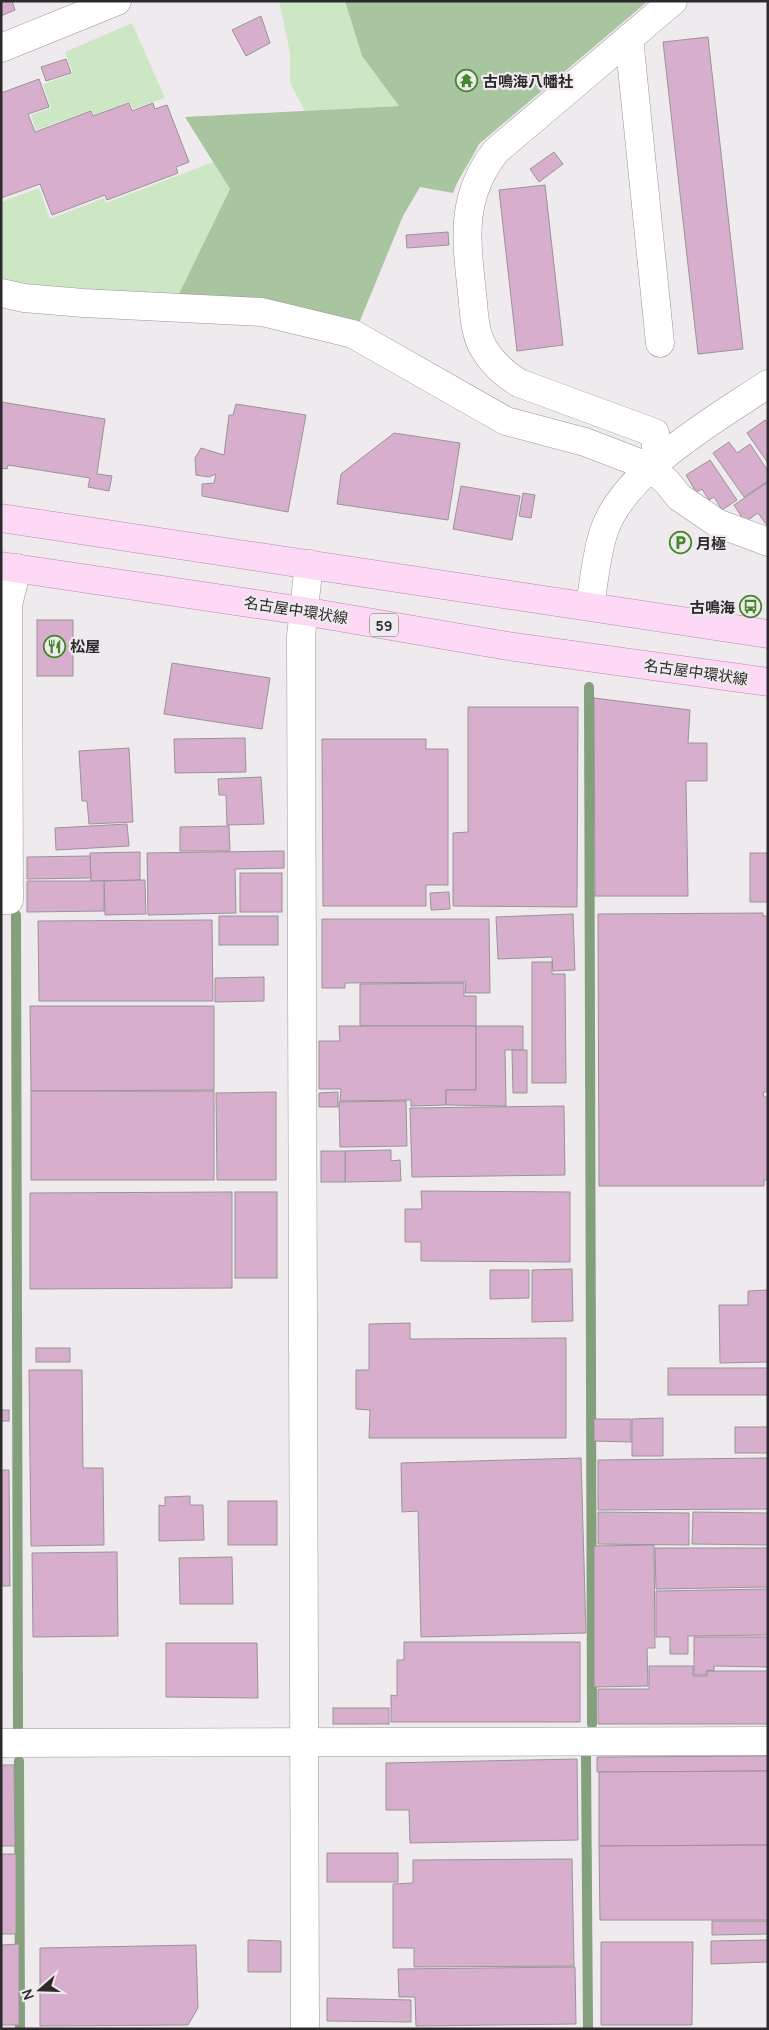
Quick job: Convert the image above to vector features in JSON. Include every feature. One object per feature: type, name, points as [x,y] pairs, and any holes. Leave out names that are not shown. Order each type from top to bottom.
[{"type":"main road","points":[[1,518],[768,634]]},
{"type":"main road","name":"名古屋中環状線","points":[[9,566],[303,611],[508,646],[768,682]]},
{"type":"street","points":[[653,464],[655,433],[519,383],[500,371],[483,348],[475,319],[466,238],[469,208],[476,182],[496,151],[673,1]]},
{"type":"street","points":[[1,48],[113,2]]},
{"type":"street","points":[[629,38],[660,343]]},
{"type":"street","points":[[1,292],[24,298],[83,303],[262,312],[353,334],[506,421],[585,442],[653,464],[680,497],[717,523],[768,542]]},
{"type":"street","points":[[590,606],[604,531],[617,504],[653,464],[768,384]]},
{"type":"street","points":[[305,2029],[301,646],[309,564]]},
{"type":"street","points":[[1,900],[9,900],[9,566]]},
{"type":"street","points":[[1,1743],[305,1744],[768,1741]]},
{"type":"green space","points":[[279,1],[345,1],[362,56],[399,106],[305,111],[290,83],[290,53]]},
{"type":"green space","points":[[345,1],[648,1],[479,144],[453,193],[420,187],[403,216],[357,328],[176,300],[230,189],[185,117],[399,106],[362,56]]},
{"type":"green space","points":[[132,23],[165,98],[133,109],[130,102],[94,115],[92,110],[36,130],[31,115],[51,108],[43,85],[73,73],[65,52]]},
{"type":"green space","points":[[213,162],[230,189],[176,300],[1,286],[1,202],[39,188],[50,219],[104,198],[106,203]]},
{"type":"building","points":[[1,1],[12,1],[15,10],[1,16]]},
{"type":"building","points":[[261,16],[270,43],[246,56],[232,30]]},
{"type":"building","points":[[708,37],[743,349],[698,354],[663,42]]},
{"type":"building","points":[[66,59],[71,73],[46,81],[41,67]]},
{"type":"building","points":[[39,79],[49,107],[28,114],[35,132],[91,111],[93,116],[129,103],[132,111],[153,103],[155,109],[167,105],[189,162],[176,167],[178,173],[107,200],[105,195],[52,215],[40,184],[1,198],[1,93]]},
{"type":"building","points":[[554,152],[563,164],[539,182],[530,169]]},
{"type":"building","points":[[545,185],[563,345],[517,351],[499,190]]},
{"type":"building","points":[[448,232],[449,245],[407,248],[406,235]]},
{"type":"building","points":[[1,402],[105,419],[97,474],[112,476],[109,491],[88,487],[90,478],[8,465],[7,469],[1,468]]},
{"type":"building","points":[[236,404],[306,415],[288,512],[202,496],[202,484],[214,483],[216,474],[209,477],[196,475],[195,458],[201,448],[224,455],[229,415],[233,415]]},
{"type":"building","points":[[765,420],[768,423],[768,463],[747,433]]},
{"type":"building","points":[[394,433],[460,443],[448,520],[337,504],[341,474]]},
{"type":"building","points":[[729,442],[737,453],[750,444],[768,471],[768,481],[744,497],[713,453]]},
{"type":"building","points":[[710,460],[737,500],[722,510],[714,497],[709,500],[702,489],[696,492],[686,475]]},
{"type":"building","points":[[768,482],[768,527],[758,513],[745,522],[734,505]]},
{"type":"building","points":[[461,486],[520,496],[512,540],[453,529]]},
{"type":"building","points":[[523,493],[535,495],[531,518],[519,516]]},
{"type":"building","points":[[37,620],[73,620],[73,676],[37,676]]},
{"type":"building","points":[[172,663],[270,678],[262,729],[164,714]]},
{"type":"building","points":[[594,698],[690,710],[688,743],[707,743],[707,781],[686,781],[688,896],[595,896]]},
{"type":"building","points":[[468,707],[578,707],[577,907],[453,906],[453,833],[468,832]]},
{"type":"building","points":[[245,738],[246,772],[175,773],[174,739]]},
{"type":"building","points":[[322,739],[426,739],[426,749],[448,749],[448,885],[426,885],[426,906],[323,906]]},
{"type":"building","points":[[129,748],[133,822],[89,824],[87,801],[82,801],[79,751]]},
{"type":"building","points":[[261,777],[264,824],[227,825],[226,795],[219,795],[218,779]]},
{"type":"building","points":[[127,824],[129,846],[56,850],[55,828]]},
{"type":"building","points":[[229,826],[230,851],[180,851],[180,827]]},
{"type":"building","points":[[284,851],[284,868],[235,869],[236,913],[148,915],[147,853]]},
{"type":"building","points":[[140,852],[140,880],[91,881],[90,853]]},
{"type":"building","points":[[750,853],[768,853],[768,902],[750,902]]},
{"type":"building","points":[[90,856],[91,878],[27,879],[27,857]]},
{"type":"building","points":[[240,873],[282,873],[282,912],[240,912]]},
{"type":"building","points":[[145,880],[146,914],[105,915],[104,881]]},
{"type":"building","points":[[27,881],[104,881],[104,911],[27,912]]},
{"type":"building","points":[[449,892],[450,909],[431,910],[430,893]]},
{"type":"building","points":[[763,913],[763,916],[768,916],[768,1092],[763,1092],[764,1097],[768,1097],[768,1180],[764,1180],[764,1186],[599,1186],[598,914]]},
{"type":"building","points":[[573,914],[575,970],[553,971],[552,957],[498,959],[496,917]]},
{"type":"building","points":[[219,916],[278,916],[278,945],[219,945]]},
{"type":"building","points":[[322,919],[489,919],[490,993],[465,993],[466,982],[345,983],[345,988],[322,988]]},
{"type":"building","points":[[212,920],[213,1001],[39,1001],[38,921]]},
{"type":"building","points":[[532,962],[552,962],[552,974],[565,974],[566,1083],[532,1083]]},
{"type":"building","points":[[264,977],[264,1001],[215,1002],[215,978]]},
{"type":"building","points":[[464,983],[464,996],[476,996],[476,1026],[360,1026],[360,984]]},
{"type":"building","points":[[30,1006],[214,1006],[214,1090],[31,1091]]},
{"type":"building","points":[[339,1026],[476,1026],[476,1090],[446,1090],[446,1105],[411,1106],[411,1100],[340,1101],[341,1089],[319,1089],[319,1041],[340,1041]]},
{"type":"building","points":[[476,1026],[523,1026],[523,1050],[505,1050],[506,1106],[446,1105],[446,1090],[476,1090]]},
{"type":"building","points":[[512,1050],[527,1050],[527,1093],[513,1093]]},
{"type":"building","points":[[31,1091],[214,1091],[214,1180],[31,1180]]},
{"type":"building","points":[[276,1092],[276,1180],[217,1180],[216,1093]]},
{"type":"building","points":[[338,1092],[338,1107],[319,1107],[319,1093]]},
{"type":"building","points":[[406,1101],[407,1146],[340,1147],[339,1102]]},
{"type":"building","points":[[564,1106],[565,1175],[412,1177],[410,1108]]},
{"type":"building","points":[[391,1150],[391,1161],[400,1160],[401,1181],[345,1182],[345,1151]]},
{"type":"building","points":[[321,1151],[345,1151],[345,1182],[321,1182]]},
{"type":"building","points":[[421,1191],[570,1192],[570,1262],[421,1261],[421,1242],[405,1242],[405,1209],[422,1209]]},
{"type":"building","points":[[232,1192],[232,1288],[30,1289],[30,1193]]},
{"type":"building","points":[[235,1192],[277,1192],[277,1278],[235,1278]]},
{"type":"building","points":[[572,1269],[573,1321],[532,1322],[532,1270]]},
{"type":"building","points":[[490,1270],[529,1270],[529,1298],[490,1299]]},
{"type":"building","points":[[768,1290],[768,1362],[720,1363],[719,1305],[748,1305],[748,1291]]},
{"type":"building","points":[[410,1323],[410,1339],[566,1338],[566,1438],[369,1438],[370,1410],[356,1409],[356,1370],[369,1370],[369,1324]]},
{"type":"building","points":[[36,1348],[70,1348],[70,1362],[36,1362]]},
{"type":"building","points":[[668,1368],[768,1368],[768,1395],[668,1395]]},
{"type":"building","points":[[29,1370],[82,1370],[83,1468],[103,1468],[104,1545],[31,1546]]},
{"type":"building","points":[[1,1410],[9,1410],[9,1421],[1,1421]]},
{"type":"building","points":[[663,1418],[663,1456],[632,1456],[632,1419]]},
{"type":"building","points":[[594,1419],[631,1419],[631,1442],[594,1441]]},
{"type":"building","points":[[735,1427],[768,1427],[768,1453],[735,1453]]},
{"type":"building","points":[[581,1458],[586,1633],[421,1637],[418,1511],[402,1512],[401,1463]]},
{"type":"building","points":[[768,1458],[768,1509],[598,1510],[598,1460]]},
{"type":"building","points":[[1,1470],[9,1470],[10,1586],[1,1586]]},
{"type":"building","points":[[190,1496],[190,1505],[203,1505],[204,1540],[159,1541],[159,1505],[165,1506],[165,1497]]},
{"type":"building","points":[[228,1501],[277,1501],[277,1545],[228,1545]]},
{"type":"building","points":[[598,1512],[689,1513],[689,1545],[598,1544]]},
{"type":"building","points":[[693,1512],[768,1513],[768,1545],[692,1544]]},
{"type":"building","points":[[654,1545],[655,1648],[647,1648],[648,1686],[594,1687],[594,1546]]},
{"type":"building","points":[[655,1548],[768,1548],[768,1587],[656,1589]]},
{"type":"building","points":[[117,1552],[118,1636],[33,1637],[32,1553]]},
{"type":"building","points":[[232,1557],[233,1604],[180,1604],[179,1558]]},
{"type":"building","points":[[768,1589],[768,1635],[688,1636],[688,1654],[670,1654],[670,1637],[656,1637],[656,1591]]},
{"type":"building","points":[[694,1637],[768,1637],[768,1667],[714,1666],[714,1671],[707,1670],[707,1675],[694,1675]]},
{"type":"building","points":[[404,1642],[580,1642],[580,1722],[391,1722],[391,1695],[397,1696],[397,1660],[404,1660]]},
{"type":"building","points":[[166,1643],[257,1643],[258,1698],[166,1697]]},
{"type":"building","points":[[649,1666],[693,1666],[693,1676],[707,1676],[707,1671],[768,1671],[768,1724],[598,1724],[598,1689],[649,1689]]},
{"type":"building","points":[[333,1708],[389,1708],[389,1724],[333,1724]]},
{"type":"building","points":[[768,1756],[768,1771],[597,1772],[597,1757]]},
{"type":"building","points":[[577,1759],[578,1840],[410,1843],[409,1810],[386,1810],[386,1763]]},
{"type":"building","points":[[1,1765],[14,1765],[15,1846],[1,1846]]},
{"type":"building","points":[[768,1771],[768,1845],[599,1846],[599,1772]]},
{"type":"building","points":[[768,1845],[768,1920],[600,1920],[599,1846]]},
{"type":"building","points":[[327,1853],[398,1853],[398,1882],[327,1882]]},
{"type":"building","points":[[1,1854],[16,1854],[16,1934],[1,1934]]},
{"type":"building","points":[[572,1859],[574,1966],[414,1967],[414,1948],[393,1948],[393,1884],[413,1883],[413,1860]]},
{"type":"building","points":[[712,1921],[768,1921],[768,1934],[712,1935]]},
{"type":"building","points":[[248,1940],[281,1941],[281,1972],[248,1972]]},
{"type":"building","points":[[768,1940],[768,1962],[711,1964],[711,1941]]},
{"type":"building","points":[[601,1942],[693,1942],[692,2025],[601,2025]]},
{"type":"building","points":[[19,1944],[19,2025],[1,2025],[1,1945]]},
{"type":"building","points":[[196,1945],[198,2008],[188,2025],[40,2026],[40,1948]]},
{"type":"building","points":[[575,1967],[576,2024],[416,2026],[415,1997],[399,1997],[398,1969]]},
{"type":"building","points":[[327,1998],[411,2000],[411,2022],[327,2021]]},
{"type":"waterway","points":[[589,687],[592,1724]]},
{"type":"waterway","points":[[16,915],[18,1731]]},
{"type":"waterway","points":[[586,1756],[588,2029]]},
{"type":"waterway","points":[[19,1761],[20,2029]]},
{"type":"place","name":"古鳴海八幡社","points":[[467,81]]},
{"type":"place","name":"月極","points":[[680,543]]},
{"type":"place","name":"古鳴海","points":[[751,607]]},
{"type":"place","name":"松屋","points":[[54,646]]}]
